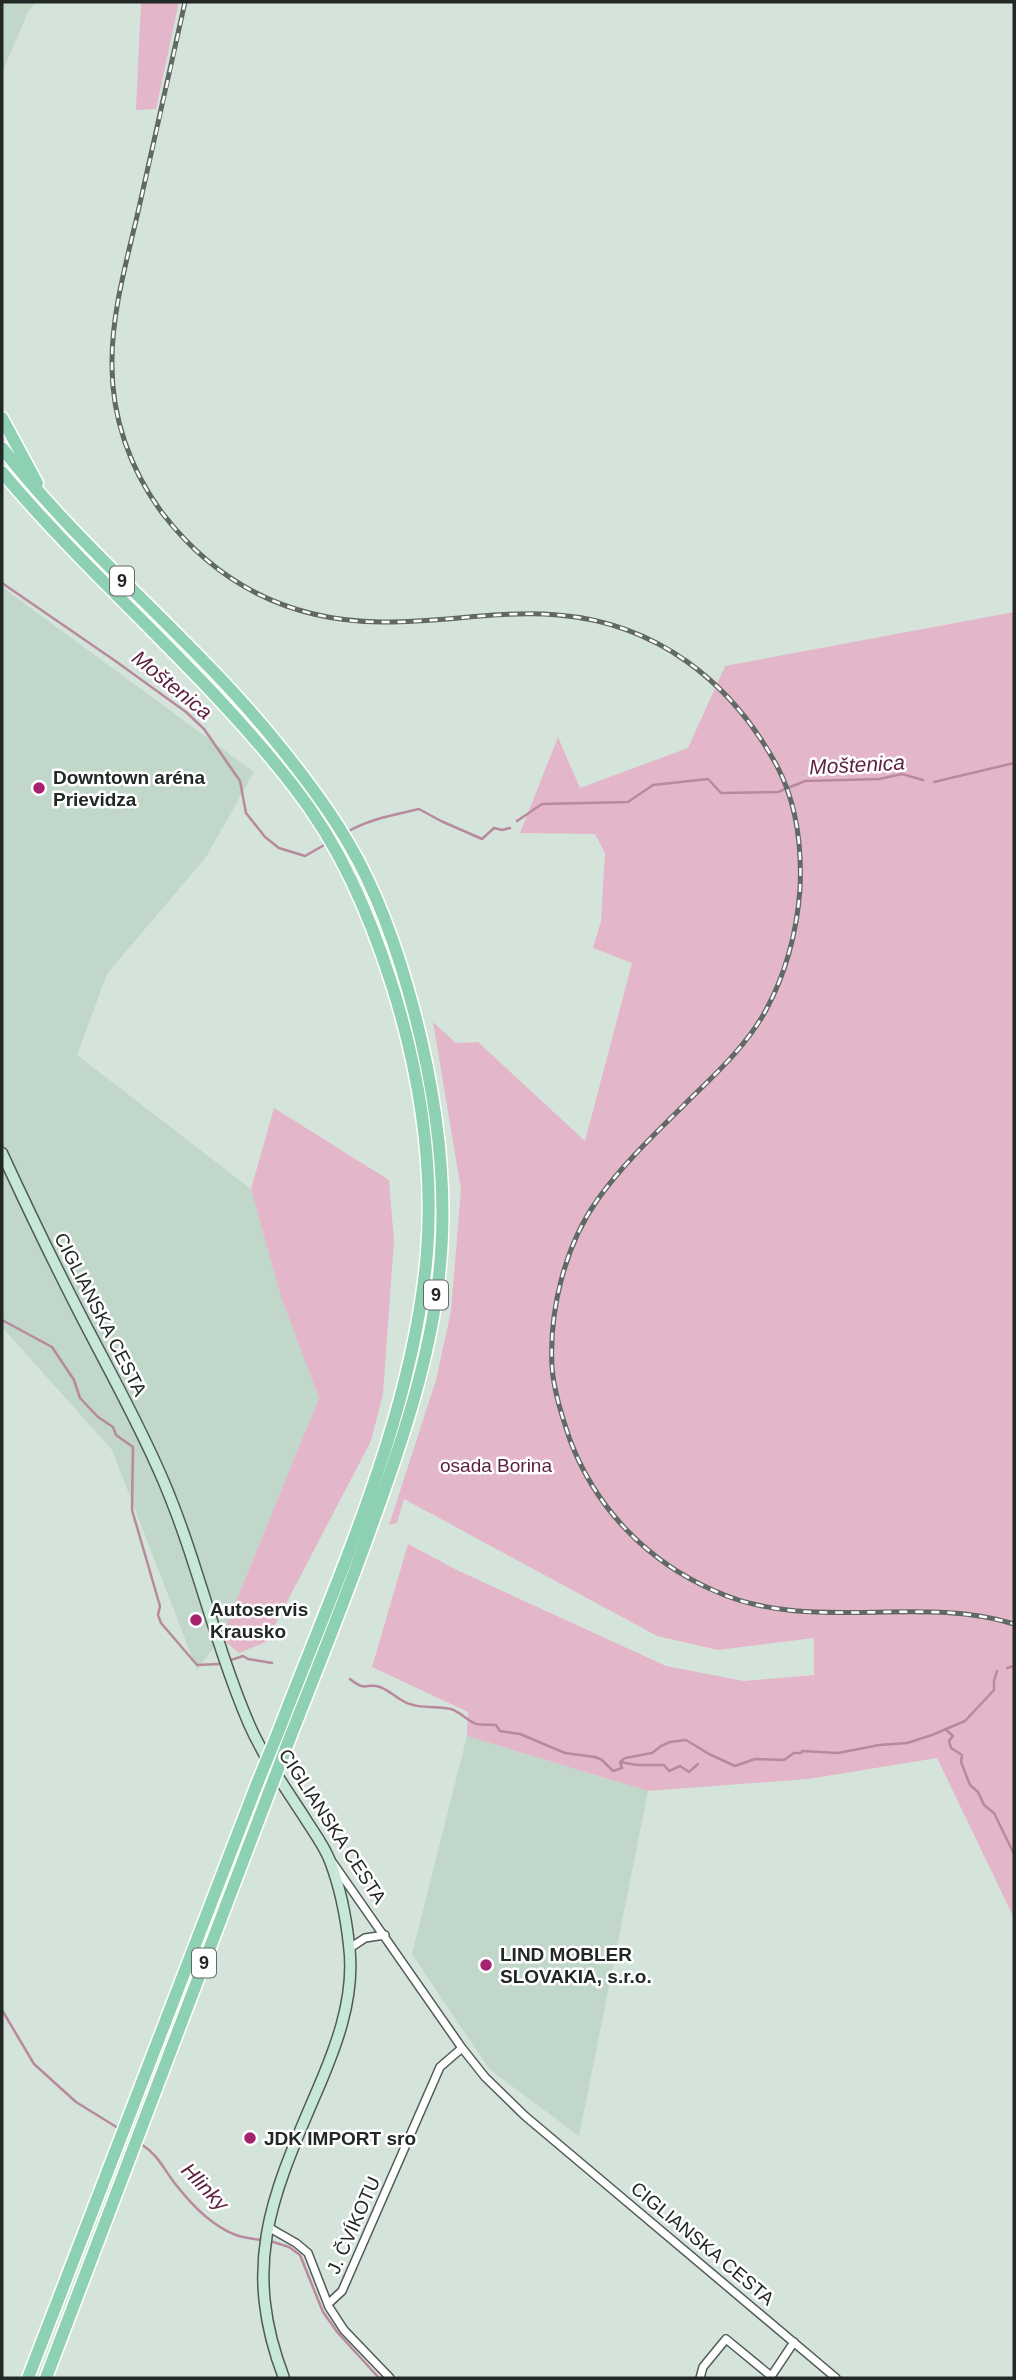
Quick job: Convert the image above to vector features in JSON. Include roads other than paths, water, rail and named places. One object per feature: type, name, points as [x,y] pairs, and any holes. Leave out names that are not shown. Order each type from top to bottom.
[{"type":"main road","name":"9","points":[[2,418],[47,502],[237,697],[276,742],[328,823],[339,856],[380,948],[397,1002],[415,1076],[428,1164],[427,1251],[420,1309],[387,1441],[285,1732],[270,1790],[46,2378]]},
{"type":"main road","points":[[2,448],[47,502]]},
{"type":"main road","name":"9","points":[[2,472],[96,575],[222,701],[351,846],[376,899],[392,942],[430,1071],[443,1193],[441,1250],[435,1304],[401,1444],[364,1548],[285,1732],[257,1784],[28,2378]]},
{"type":"street","name":"CIGLIANSKA CESTA","points":[[2,1153],[164,1482],[220,1647],[254,1735],[330,1859],[485,2077],[525,2116],[836,2378]]},
{"type":"street","points":[[284,2378],[267,2324],[263,2284],[266,2236],[274,2198],[333,2055],[344,2018],[349,1985],[350,1948],[330,1859]]},
{"type":"street","points":[[350,1948],[365,1938],[385,1935]]},
{"type":"street","name":"J. ČVÍKOTU","points":[[328,2304],[342,2291],[440,2067],[462,2048]]},
{"type":"street","points":[[266,2236],[296,2243],[308,2253],[328,2304],[344,2330],[390,2378]]},
{"type":"street","points":[[700,2378],[703,2367],[726,2339],[770,2377],[794,2342]]},
{"type":"waterway","name":"Moštenica","points":[[2,583],[186,712],[204,729],[240,781],[246,813],[265,837],[279,848],[305,856],[326,844]]},
{"type":"waterway","name":"Moštenica","points":[[934,782],[1014,763]]},
{"type":"waterway","name":"Moštenica","points":[[517,821],[542,804],[628,802],[653,785],[708,779],[721,793],[778,792],[805,781],[879,779],[902,774],[923,780]]},
{"type":"waterway","name":"Moštenica","points":[[347,832],[373,821],[419,809],[482,839],[494,828],[510,828]]},
{"type":"waterway","points":[[2,1320],[52,1347],[74,1380],[80,1398],[98,1417],[113,1427],[116,1435],[133,1447],[132,1510],[160,1606],[158,1615],[161,1623],[197,1665],[219,1664]]},
{"type":"waterway","points":[[231,1660],[243,1656],[272,1663]]},
{"type":"waterway","points":[[1007,1668],[1014,1666]]},
{"type":"waterway","points":[[350,1679],[363,1686],[387,1690],[408,1704],[451,1709],[476,1724],[496,1725],[500,1731],[520,1734],[565,1753],[595,1757],[613,1771],[622,1768],[620,1762],[625,1758],[652,1753],[670,1742],[686,1740],[735,1766],[755,1759],[784,1760],[802,1751],[838,1753],[907,1743],[965,1721],[994,1690],[997,1671]]},
{"type":"waterway","points":[[945,1729],[953,1736],[949,1741],[951,1748],[962,1755],[961,1762],[970,1785],[978,1792],[984,1805],[994,1813],[1014,1854]]},
{"type":"waterway","points":[[620,1762],[664,1765],[669,1771],[680,1766],[689,1772],[698,1764]]},
{"type":"waterway","name":"Hlinky","points":[[2,2010],[34,2064],[76,2102],[118,2128]]},
{"type":"waterway","name":"Hlinky","points":[[141,2144],[156,2157],[186,2197],[209,2219],[236,2235],[263,2240]]},
{"type":"waterway","name":"Hlinky","points":[[270,2241],[289,2247],[300,2255],[323,2312],[338,2333],[379,2378]]},
{"type":"railway","points":[[185,2],[121,286],[112,361],[115,402],[125,442],[141,479],[163,514],[184,539],[232,579],[287,606],[317,615],[381,622],[514,614],[558,615],[594,620],[627,630],[658,644],[713,683],[737,708],[777,766],[794,811],[800,857],[798,904],[785,966],[766,1010],[749,1036],[728,1060],[639,1150],[608,1186],[586,1217],[568,1257],[553,1323],[552,1367],[561,1413],[581,1465],[594,1489],[627,1531],[668,1565],[715,1591],[751,1604],[788,1610],[940,1612],[1014,1624]]},
{"type":"place","name":"Downtown aréna Prievidza","points":[[39,788]]},
{"type":"place","name":"Autoservis Krausko","points":[[196,1620]]},
{"type":"place","name":"LIND MOBLER SLOVAKIA, s.r.o.","points":[[486,1965]]},
{"type":"place","name":"JDK IMPORT sro","points":[[250,2138]]},
{"type":"park label","name":"osada Borina","points":[[496,1465]]}]
